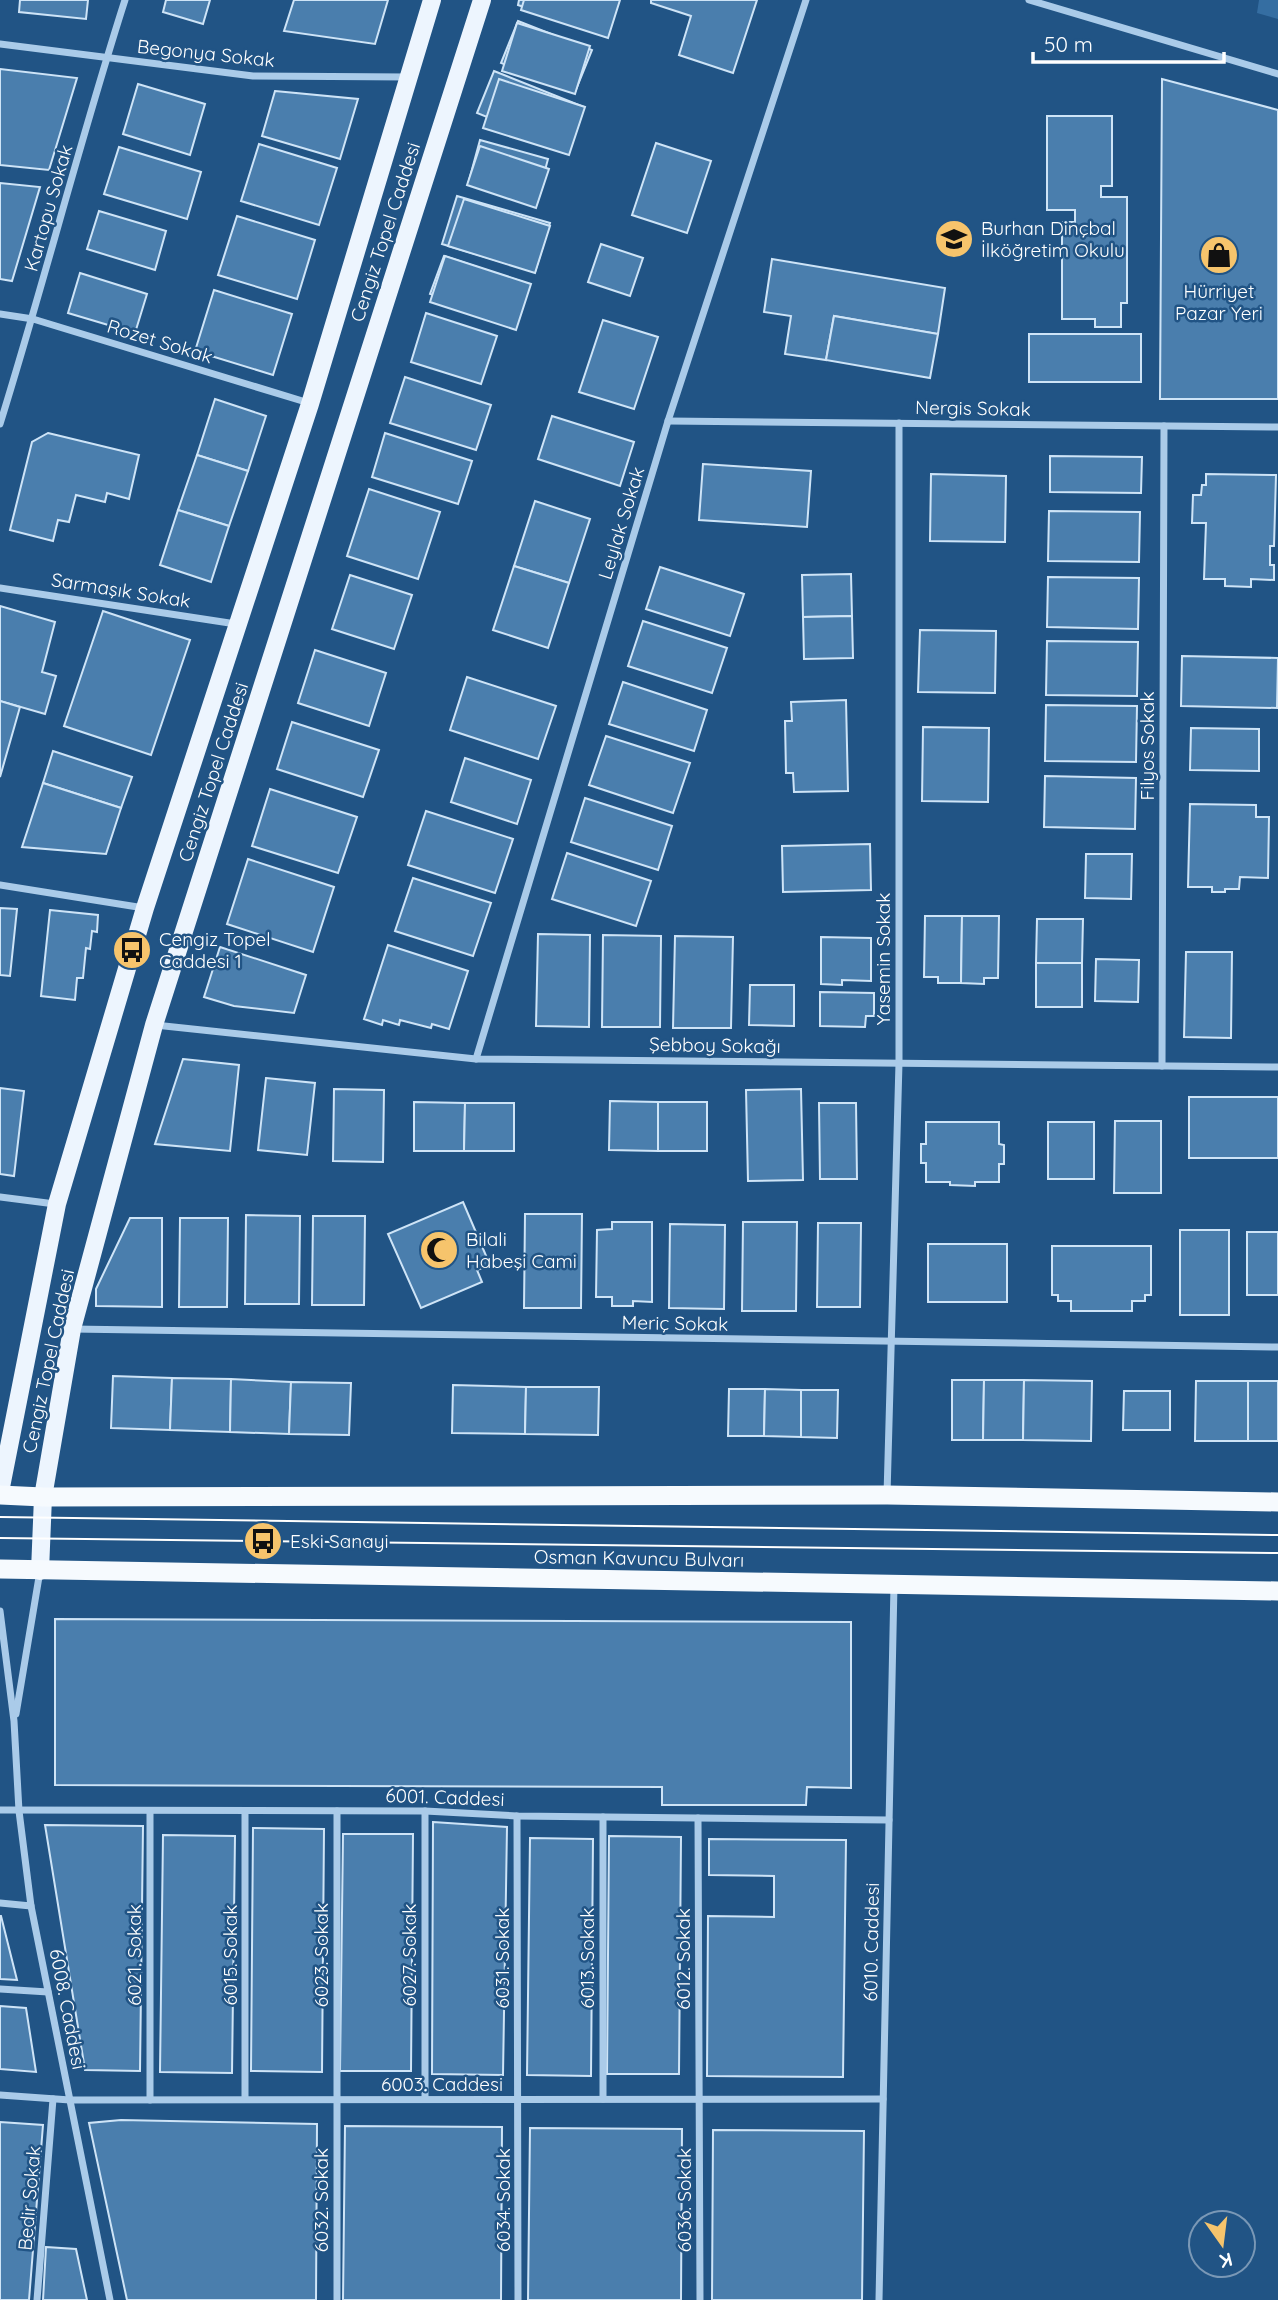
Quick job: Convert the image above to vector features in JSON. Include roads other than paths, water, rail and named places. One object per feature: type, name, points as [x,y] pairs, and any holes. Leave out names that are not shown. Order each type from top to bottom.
[{"type":"highway","points":[[0,1493],[43,1497],[887,1496],[1278,1502]]},
{"type":"highway","name":"Osman Kavuncu Bulvarı","points":[[0,1569],[1278,1591]]},
{"type":"main road","name":"Cengiz Topel Caddesi","points":[[0,1493],[57,1204],[145,908],[310,404],[432,0]]},
{"type":"main road","name":"Cengiz Topel Caddesi","points":[[40,1571],[43,1497],[72,1329],[154,1025],[482,0]]},
{"type":"street","name":"Kartopu Sokak","points":[[0,424],[125,0]]},
{"type":"street","name":"Leylak Sokak","points":[[476,1059],[668,421],[806,0]]},
{"type":"street","points":[[1029,0],[1278,74]]},
{"type":"street","name":"Begonya Sokak","points":[[0,44],[253,76],[409,77]]},
{"type":"street","name":"Rozet Sokak","points":[[0,314],[33,319],[310,404]]},
{"type":"street","name":"Nergis Sokak","points":[[668,421],[1278,427]]},
{"type":"street","name":"Yasemin Sokak","points":[[887,1496],[898,1063],[899,423]]},
{"type":"street","name":"Filyos Sokak","points":[[1162,1066],[1164,426]]},
{"type":"street","name":"Sarmaşık Sokak","points":[[0,588],[237,624]]},
{"type":"street","points":[[0,886],[145,908]]},
{"type":"street","name":"Şebboy Sokağı","points":[[154,1025],[476,1059],[1278,1068]]},
{"type":"street","points":[[0,1197],[57,1204]]},
{"type":"street","name":"Meriç Sokak","points":[[72,1329],[1278,1347]]},
{"type":"street","points":[[14,1721],[40,1571]]},
{"type":"street","name":"6010. Caddesi","points":[[879,2300],[894,1584]]},
{"type":"street","points":[[0,1611],[14,1721]]},
{"type":"street","name":"6008. Caddesi","points":[[14,1721],[19,1811],[31,1906],[110,2300]]},
{"type":"street","name":"6001. Caddesi","points":[[0,1810],[425,1811],[517,1816],[889,1821]]},
{"type":"street","name":"6021. Sokak","points":[[150,1811],[150,2100]]},
{"type":"street","name":"6015. Sokak","points":[[245,1811],[245,2099]]},
{"type":"street","name":"6023. Sokak","points":[[337,1811],[337,2099]]},
{"type":"street","name":"6027. Sokak","points":[[425,1811],[425,2099]]},
{"type":"street","name":"6031. Sokak","points":[[517,1816],[518,2099]]},
{"type":"street","name":"6013. Sokak","points":[[603,1817],[603,2099]]},
{"type":"street","name":"6012. Sokak","points":[[698,1818],[700,2099]]},
{"type":"street","points":[[0,1903],[31,1906]]},
{"type":"street","points":[[0,1989],[48,1992]]},
{"type":"street","name":"6003. Caddesi","points":[[0,2095],[70,2100],[883,2099]]},
{"type":"street","name":"Bedir Sokak","points":[[37,2300],[53,2099]]},
{"type":"street","name":"6032. Sokak","points":[[337,2099],[337,2300]]},
{"type":"street","name":"6034. Sokak","points":[[518,2099],[519,2300]]},
{"type":"street","name":"6036. Sokak","points":[[700,2099],[700,2300]]},
{"type":"tram line","points":[[0,1517],[1278,1535]]},
{"type":"tram line","points":[[0,1538],[1278,1553]]},
{"type":"place","name":"Burhan Dinçbal İlköğretim Okulu","points":[[954,239]]},
{"type":"place","name":"Hürriyet Pazar Yeri","points":[[1219,255]]},
{"type":"place","name":"Cengiz Topel Caddesi 1","points":[[132,950]]},
{"type":"place","name":"Bilali Habeşi Cami","points":[[439,1250]]},
{"type":"place","name":"Eski Sanayi","points":[[263,1541]]}]
